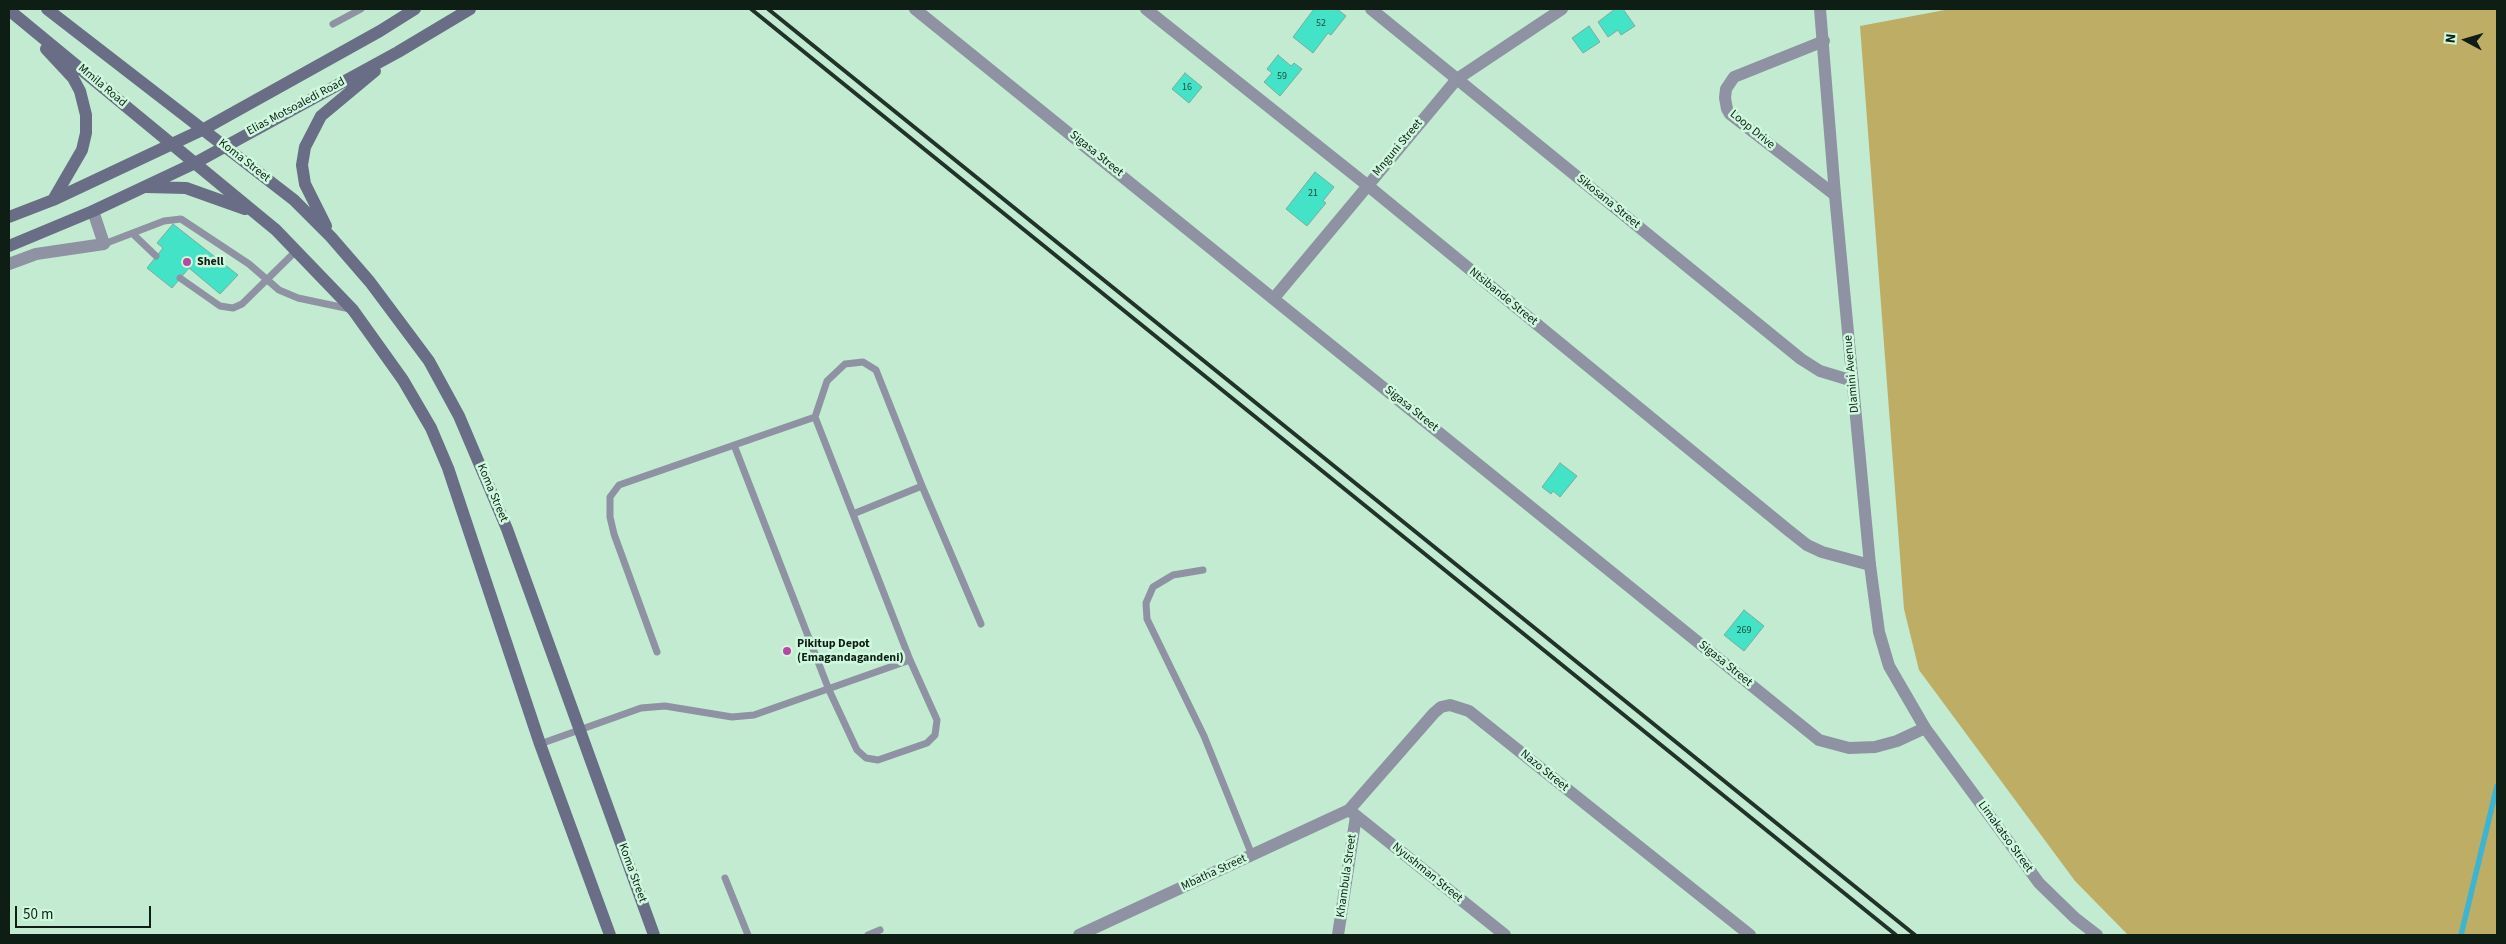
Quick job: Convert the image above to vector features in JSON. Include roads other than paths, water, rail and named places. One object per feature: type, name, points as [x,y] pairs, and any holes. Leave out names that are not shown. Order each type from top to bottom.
[{"type":"main road","name":"Mmila Road","points":[[47,9],[204,129]]},
{"type":"main road","name":"Elias Motsoaledi Road","points":[[9,217],[53,200],[204,129],[416,9]]},
{"type":"main road","name":"Elias Motsoaledi Road","points":[[9,246],[93,211],[194,163],[398,52],[470,9]]},
{"type":"main road","name":"Mmila Road","points":[[14,13],[194,163]]},
{"type":"main road","points":[[14,13],[73,78],[80,92],[86,115],[86,133],[82,150],[53,200]]},
{"type":"main road","points":[[331,237],[305,184],[302,165],[305,148],[312,130],[321,116],[398,52]]},
{"type":"main road","name":"Koma Street","points":[[204,129],[294,200],[331,237],[370,282],[419,347],[459,416],[527,581],[654,935]]},
{"type":"main road","points":[[194,163],[276,230],[353,310],[403,380],[431,428],[448,468],[540,744],[610,935]]},
{"type":"main road","points":[[143,188],[186,188],[208,194],[256,213]]},
{"type":"street","name":"Sigasa Street","points":[[915,9],[1819,740],[1849,748],[1875,747],[1897,741],[1925,728]]},
{"type":"street","name":"Ntsibande Street","points":[[1146,9],[1367,185],[1794,535],[1822,552],[1870,565]]},
{"type":"street","name":"Sikosana Street","points":[[1372,9],[1801,359],[1820,371],[1853,381]]},
{"type":"street","name":"Mnguni Street","points":[[1274,298],[1457,79],[1541,14],[1562,9]]},
{"type":"street","name":"Dlamini Avenue","points":[[1820,9],[1835,195],[1870,565],[1879,632],[1889,666],[1925,728]]},
{"type":"street","name":"Loop Drive","points":[[1824,40],[1734,77],[1726,89],[1725,98],[1726,108],[1730,114],[1835,195]]},
{"type":"street","points":[[9,264],[36,254],[104,244],[93,211]]},
{"type":"street","name":"Nazo Street","points":[[1352,813],[1438,709],[1448,705],[1463,708],[1750,935]]},
{"type":"street","name":"Limakatso Street","points":[[1925,728],[2039,883],[2075,918],[2097,935]]},
{"type":"street","name":"Mbatha Street","points":[[1079,935],[1252,855],[1352,813]]},
{"type":"street","name":"Khambula Street","points":[[1338,935],[1352,813]]},
{"type":"street","name":"Nyushman Street","points":[[1352,813],[1505,935]]},
{"type":"lane","points":[[333,24],[361,9]]},
{"type":"lane","points":[[104,244],[164,221],[181,220],[249,264],[285,294],[353,310]]},
{"type":"lane","points":[[132,234],[156,256]]},
{"type":"lane","points":[[180,278],[220,306],[233,308],[242,304],[296,251]]},
{"type":"lane","points":[[734,445],[829,690],[857,750],[866,758],[878,760],[926,743],[935,735],[937,720],[910,660],[815,416],[827,381],[845,364],[862,362],[876,370],[922,486],[981,624]]},
{"type":"lane","points":[[657,652],[614,534],[610,517],[610,497],[619,485],[815,416]]},
{"type":"lane","points":[[853,514],[922,486]]},
{"type":"lane","points":[[1204,570],[1172,575],[1153,587],[1146,603],[1147,620],[1204,736],[1252,855]]},
{"type":"lane","points":[[540,744],[580,728],[641,708],[665,706],[732,717],[754,715],[910,660]]},
{"type":"lane","points":[[725,878],[748,935]]},
{"type":"lane","points":[[868,935],[880,930]]},
{"type":"waterway","points":[[2461,935],[2497,786]]},
{"type":"railway","points":[[751,9],[1896,935]]},
{"type":"railway","points":[[768,9],[1915,935]]},
{"type":"place","name":"Shell","points":[[187,262]]},
{"type":"place","name":"Pikitup Depot (Emagandagandeni)","points":[[787,651]]}]
